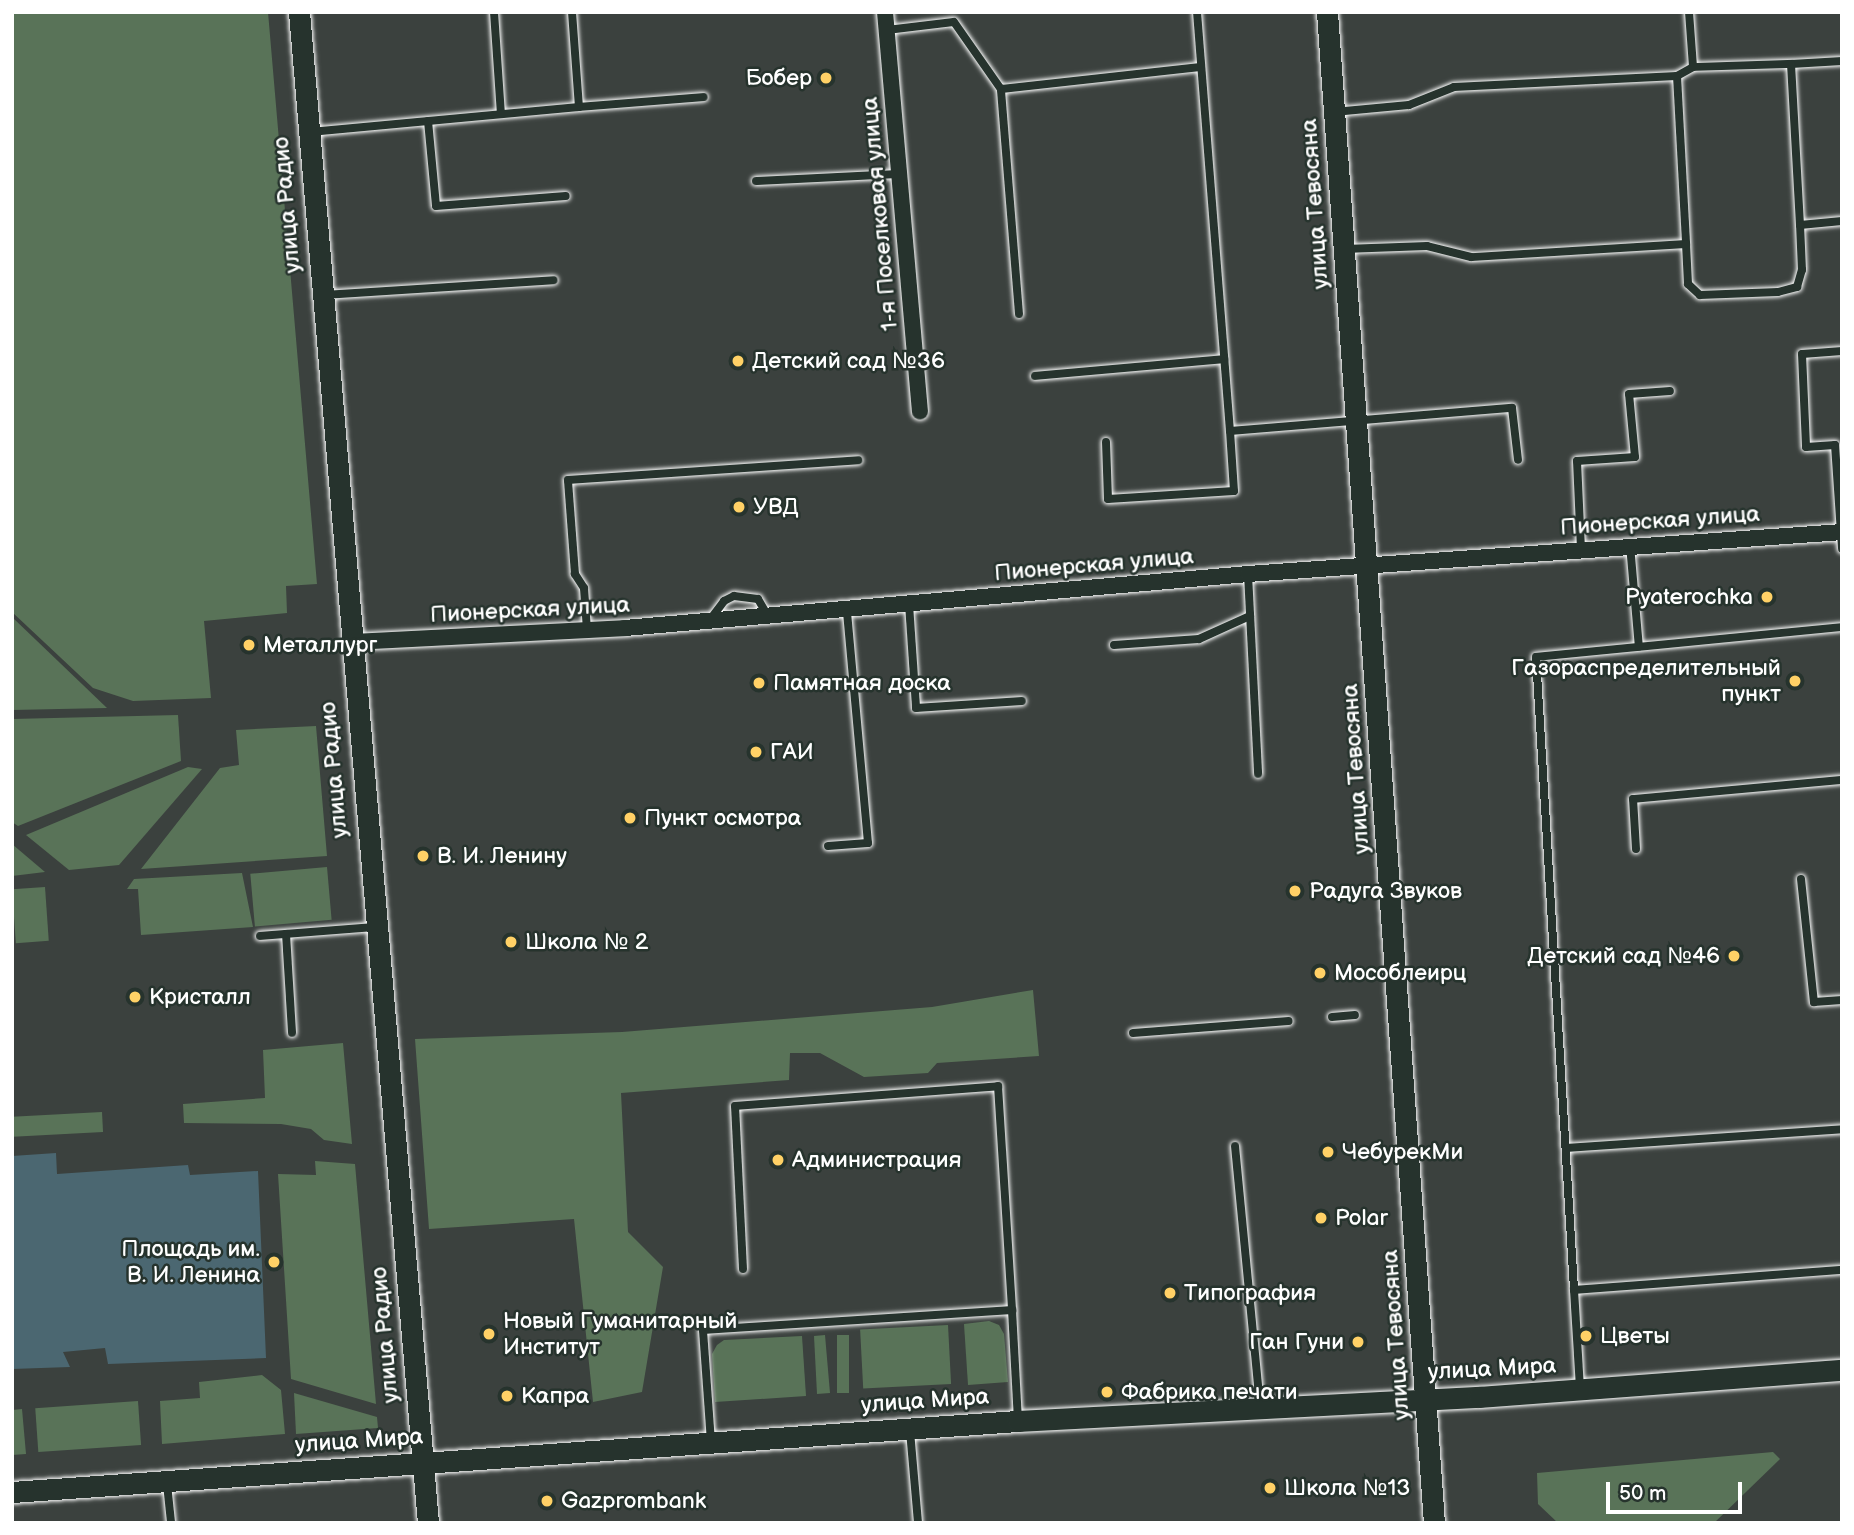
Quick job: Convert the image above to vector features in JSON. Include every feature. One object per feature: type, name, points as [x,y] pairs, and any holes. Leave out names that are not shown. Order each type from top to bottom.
[{"type":"main road","name":"улица Радио","points":[[299,12],[374,927],[428,1523]]},
{"type":"main road","name":"улица Тевосяна","points":[[1326,12],[1369,565],[1434,1523]]},
{"type":"main road","name":"улица Мира","points":[[12,1492],[909,1428],[1580,1391],[1842,1370]]},
{"type":"street","name":"1-я Поселковая улица","points":[[885,12],[920,411]]},
{"type":"street","name":"Пионерская улица","points":[[351,642],[709,621],[1248,574],[1841,532]]},
{"type":"lane","points":[[494,12],[501,114]]},
{"type":"lane","points":[[572,12],[579,107]]},
{"type":"lane","points":[[1106,442],[1108,499],[1234,491],[1197,12]]},
{"type":"lane","points":[[1689,12],[1693,67]]},
{"type":"lane","points":[[887,30],[954,22],[1001,89],[1019,314]]},
{"type":"lane","points":[[1334,112],[1409,105],[1454,87],[1677,76],[1693,67],[1842,61]]},
{"type":"lane","points":[[1677,76],[1688,284],[1700,295],[1778,292],[1797,287],[1802,270],[1791,64]]},
{"type":"lane","points":[[1001,89],[1201,67]]},
{"type":"lane","points":[[308,132],[704,97]]},
{"type":"lane","points":[[428,121],[436,206],[566,195]]},
{"type":"lane","points":[[756,181],[900,174]]},
{"type":"lane","points":[[1800,225],[1842,221]]},
{"type":"lane","points":[[1345,249],[1427,246],[1471,257],[1686,244]]},
{"type":"lane","points":[[321,295],[554,280]]},
{"type":"lane","points":[[1842,351],[1802,354],[1806,447],[1835,444],[1842,550]]},
{"type":"lane","points":[[1035,376],[1224,359]]},
{"type":"lane","points":[[1581,549],[1577,461],[1635,457],[1629,394],[1670,391]]},
{"type":"lane","points":[[1230,431],[1512,408],[1518,460]]},
{"type":"lane","points":[[587,630],[584,588],[575,574],[568,480],[858,460]]},
{"type":"lane","points":[[1630,545],[1639,647]]},
{"type":"lane","points":[[1248,574],[1258,774]]},
{"type":"lane","points":[[709,621],[724,601],[734,596],[758,599],[768,616]]},
{"type":"lane","points":[[909,604],[916,708],[1022,701]]},
{"type":"lane","points":[[828,846],[868,843],[847,610]]},
{"type":"lane","points":[[1114,645],[1199,639],[1250,616]]},
{"type":"lane","points":[[1580,1391],[1536,657],[1842,627]]},
{"type":"lane","points":[[1636,849],[1633,799],[1842,780]]},
{"type":"lane","points":[[1801,879],[1814,1002],[1842,1000]]},
{"type":"lane","points":[[260,936],[374,927]]},
{"type":"lane","points":[[286,934],[292,1033]]},
{"type":"lane","points":[[1332,1017],[1355,1015]]},
{"type":"lane","points":[[1133,1033],[1289,1021]]},
{"type":"lane","points":[[743,1269],[734,1106],[998,1086],[1018,1421]]},
{"type":"lane","points":[[1566,1148],[1842,1129]]},
{"type":"lane","points":[[1235,1146],[1260,1408]]},
{"type":"lane","points":[[1574,1290],[1842,1270]]},
{"type":"lane","points":[[711,1442],[703,1330],[1012,1310]]},
{"type":"lane","points":[[909,1428],[918,1523]]},
{"type":"lane","points":[[167,1481],[171,1523]]},
{"type":"green space","name":"Металлург","points":[[12,12],[268,12],[317,584],[286,586],[287,613],[204,621],[211,698],[133,701],[93,688],[12,612]]},
{"type":"green space","points":[[12,617],[107,708],[12,710]]},
{"type":"green space","points":[[178,715],[181,761],[18,826],[12,822],[12,719]]},
{"type":"green space","points":[[316,726],[327,856],[141,869],[220,768],[239,765],[236,730]]},
{"type":"green space","points":[[188,767],[202,769],[119,865],[69,870],[26,835]]},
{"type":"green space","points":[[12,844],[45,872],[12,876]]},
{"type":"green space","points":[[327,867],[332,920],[255,927],[250,874]]},
{"type":"green space","points":[[242,873],[253,927],[141,935],[138,889],[127,889],[134,879]]},
{"type":"green space","points":[[45,887],[49,941],[16,943],[12,889]]},
{"type":"green space","points":[[1033,990],[1039,1056],[937,1063],[928,1073],[864,1077],[820,1053],[790,1053],[789,1080],[621,1093],[628,1232],[663,1267],[642,1392],[593,1402],[574,1219],[429,1229],[415,1039],[622,1032],[932,1007]]},
{"type":"green space","points":[[343,1043],[352,1144],[324,1140],[311,1129],[281,1124],[184,1123],[183,1104],[265,1098],[263,1050]]},
{"type":"green space","points":[[102,1112],[103,1132],[13,1137],[12,1117]]},
{"type":"green space","points":[[315,1161],[355,1164],[376,1404],[291,1379],[278,1174],[316,1175]]},
{"type":"green space","points":[[989,1321],[999,1325],[1004,1334],[1008,1382],[968,1385],[964,1324]]},
{"type":"green space","points":[[948,1325],[951,1384],[863,1389],[860,1330]]},
{"type":"green space","points":[[825,1335],[830,1393],[817,1394],[814,1336]]},
{"type":"green space","points":[[837,1335],[849,1335],[849,1393],[837,1393]]},
{"type":"green space","points":[[802,1336],[806,1396],[715,1402],[712,1354],[717,1345],[724,1340]]},
{"type":"green space","points":[[262,1375],[281,1390],[285,1434],[162,1444],[160,1401],[200,1398],[199,1382]]},
{"type":"green space","points":[[294,1393],[377,1417],[378,1428],[296,1434]]},
{"type":"green space","points":[[138,1401],[141,1445],[38,1452],[35,1408]]},
{"type":"green space","points":[[22,1409],[26,1454],[12,1455],[12,1410]]},
{"type":"green space","points":[[1773,1452],[1780,1459],[1714,1523],[1558,1523],[1538,1504],[1537,1473]]},
{"type":"water","points":[[56,1153],[57,1174],[188,1165],[190,1175],[258,1171],[266,1358],[108,1364],[105,1348],[63,1352],[70,1367],[12,1369],[12,1156]]},
{"type":"place","name":"Бобер","points":[[826,78]]},
{"type":"place","name":"Детский сад №36","points":[[738,361]]},
{"type":"place","name":"УВД","points":[[739,507]]},
{"type":"place","name":"Pyaterochka","points":[[1767,597]]},
{"type":"place","name":"Металлург","points":[[249,645]]},
{"type":"place","name":"Газораспределительный пункт","points":[[1795,681]]},
{"type":"place","name":"Памятная доска","points":[[759,683]]},
{"type":"place","name":"ГАИ","points":[[756,752]]},
{"type":"place","name":"Пункт осмотра","points":[[630,818]]},
{"type":"place","name":"В. И. Ленину","points":[[423,856]]},
{"type":"place","name":"Радуга Звуков","points":[[1295,891]]},
{"type":"place","name":"Школа № 2","points":[[511,942]]},
{"type":"place","name":"Детский сад №46","points":[[1734,956]]},
{"type":"place","name":"Мособлеирц","points":[[1320,973]]},
{"type":"place","name":"Кристалл","points":[[135,997]]},
{"type":"place","name":"ЧебурекМи","points":[[1328,1152]]},
{"type":"place","name":"Администрация","points":[[778,1160]]},
{"type":"place","name":"Polar","points":[[1321,1218]]},
{"type":"place","name":"Площадь им. В. И. Ленина","points":[[274,1262]]},
{"type":"place","name":"Типография","points":[[1170,1293]]},
{"type":"place","name":"Новый Гуманитарный Институт","points":[[489,1334]]},
{"type":"place","name":"Цветы","points":[[1586,1336]]},
{"type":"place","name":"Ган Гуни","points":[[1358,1342]]},
{"type":"place","name":"Фабрика печати","points":[[1107,1392]]},
{"type":"place","name":"Капра","points":[[507,1396]]},
{"type":"place","name":"Школа №13","points":[[1270,1488]]},
{"type":"place","name":"Gazprombank","points":[[547,1501]]}]
